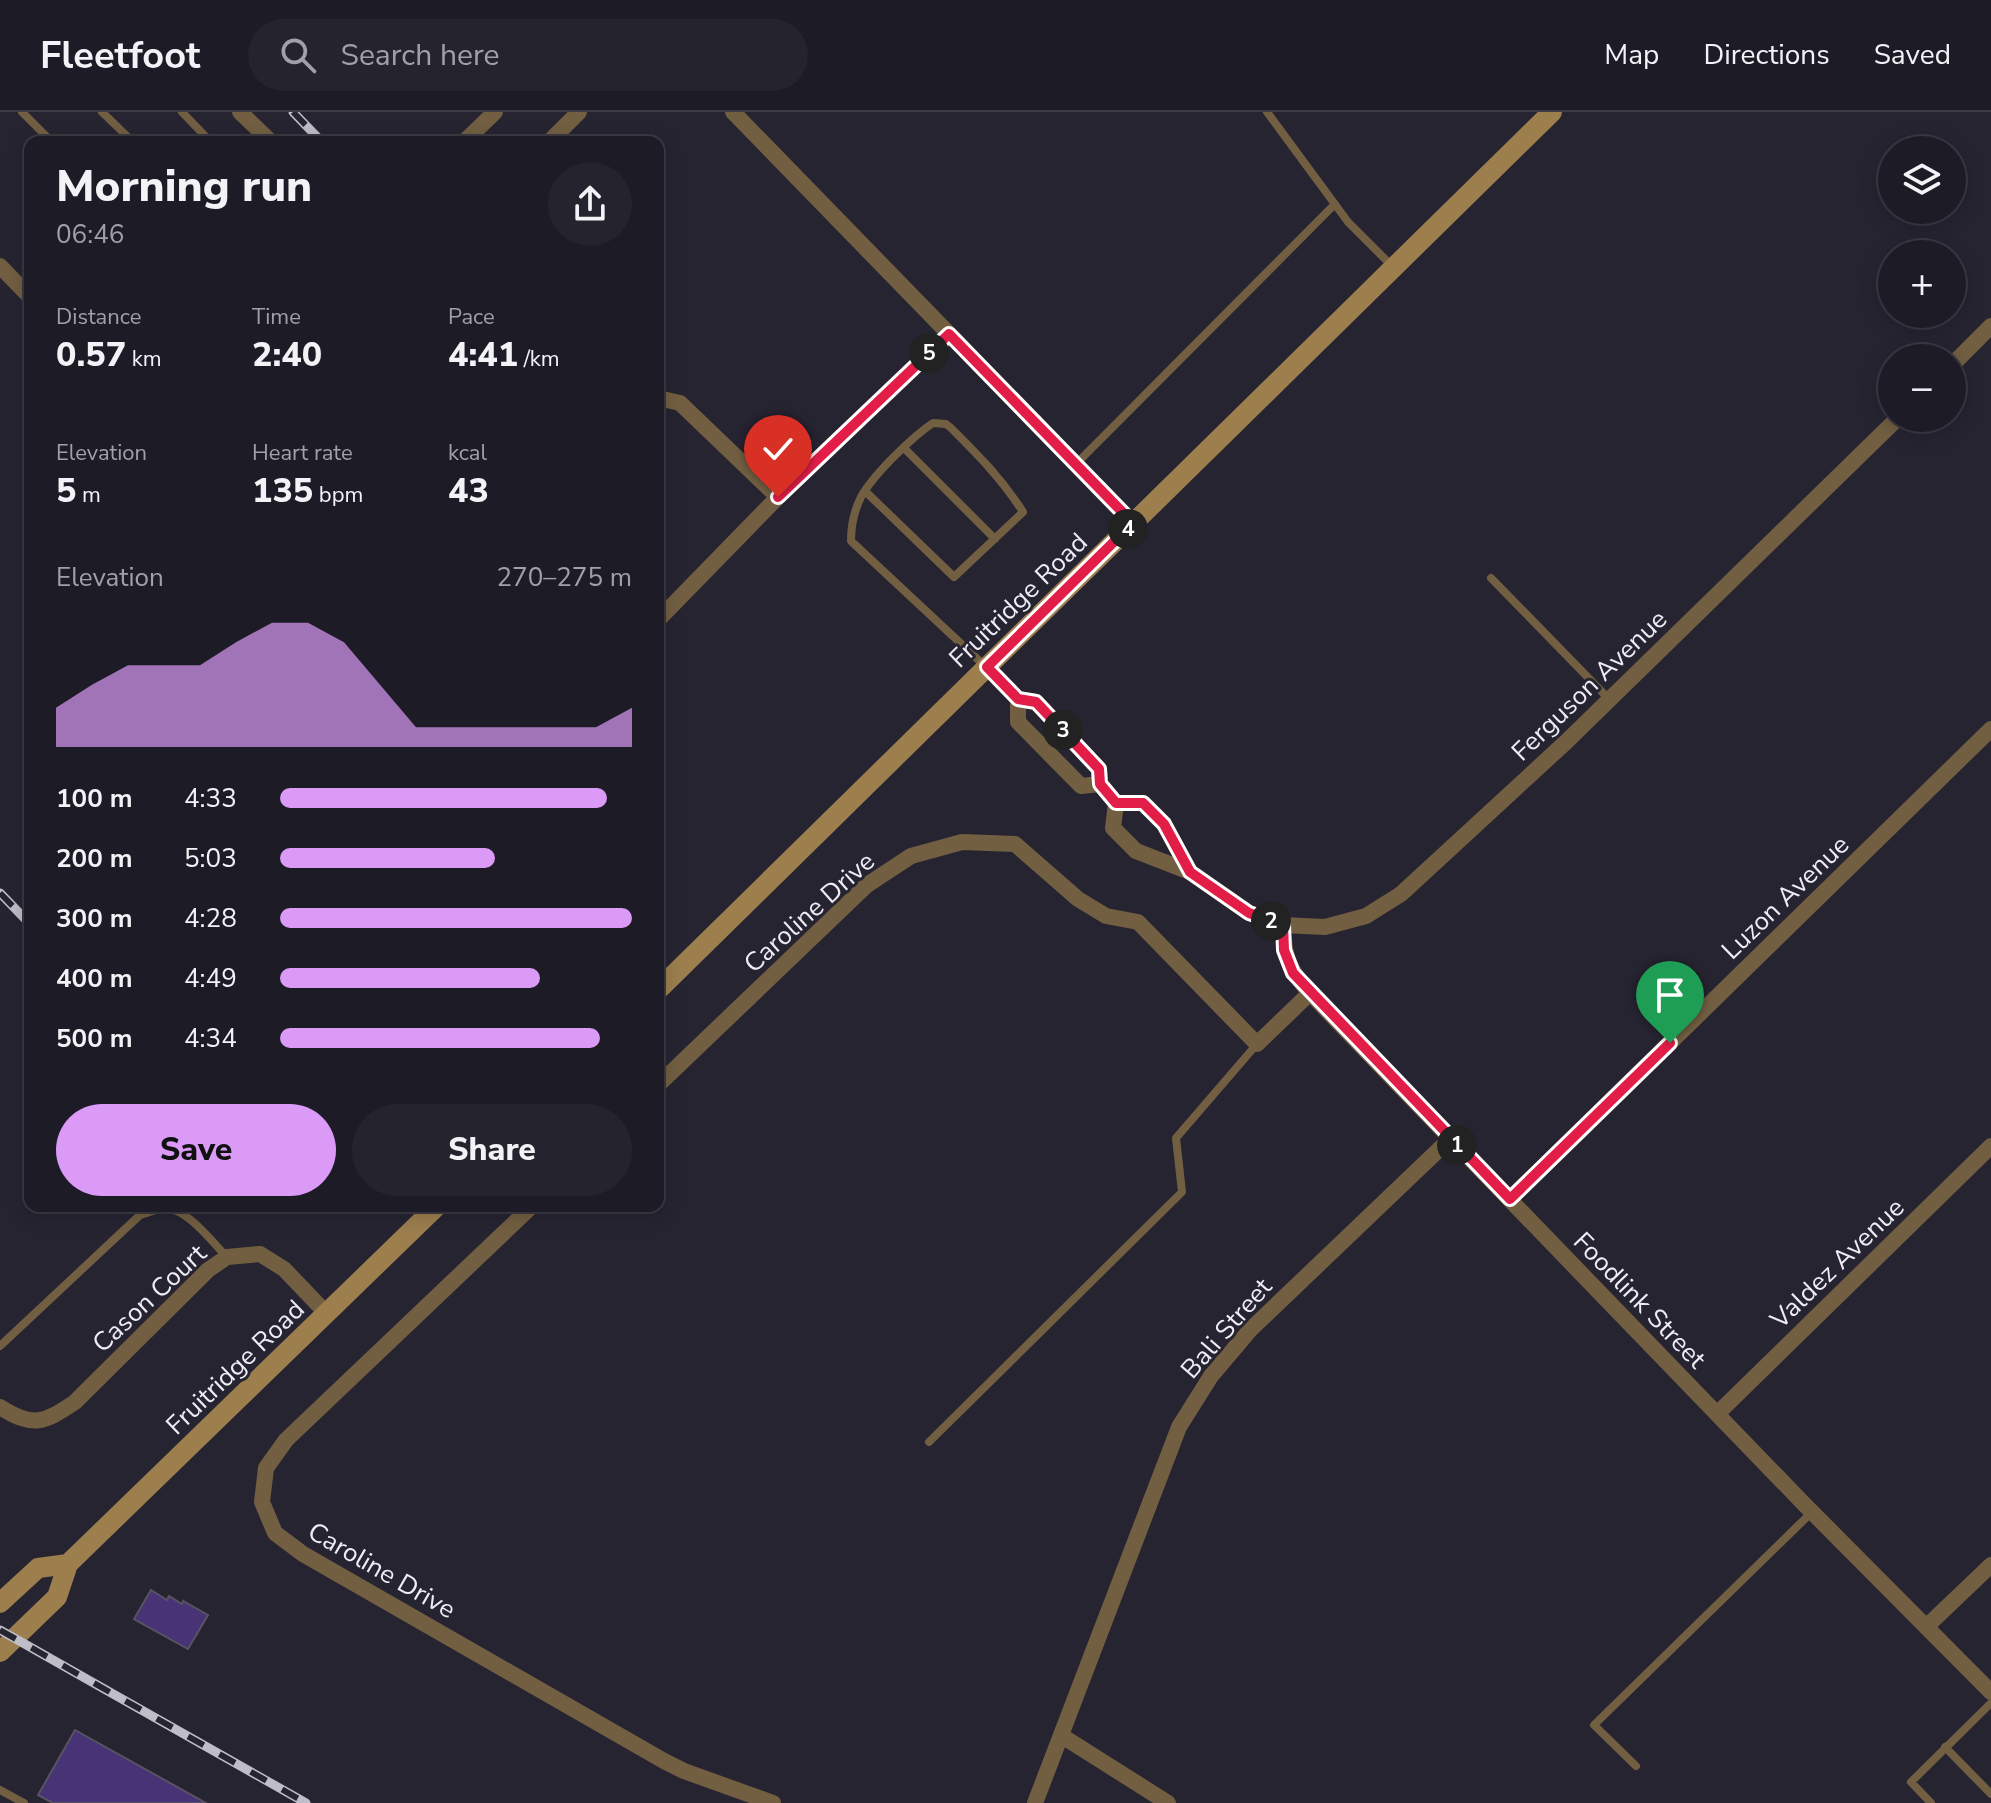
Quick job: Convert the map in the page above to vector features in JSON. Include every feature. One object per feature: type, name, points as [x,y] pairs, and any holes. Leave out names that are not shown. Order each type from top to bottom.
[{"type":"main road","name":"Fruitridge Road","points":[[664,984],[1552,112]]},
{"type":"main road","name":"Fruitridge Road","points":[[0,1652],[57,1597],[68,1564],[431,1212]]},
{"type":"main road","name":"Fruitridge Road","points":[[0,1603],[38,1568],[68,1564]]},
{"type":"street","points":[[240,112],[265,136]]},
{"type":"street","points":[[470,136],[495,112]]},
{"type":"street","points":[[555,136],[579,112]]},
{"type":"street","points":[[733,112],[1133,523]]},
{"type":"street","points":[[0,266],[24,291]]},
{"type":"street","points":[[1966,351],[1991,326]]},
{"type":"street","points":[[664,614],[778,497],[949,334]]},
{"type":"street","points":[[664,399],[680,403],[778,497]]},
{"type":"street","name":"Ferguson Avenue","points":[[1190,872],[1249,913],[1283,925],[1325,927],[1352,920],[1366,916],[1401,894],[1609,700],[1884,432]]},
{"type":"street","points":[[987,667],[1018,699],[1036,702],[1099,769],[1100,784],[1116,803],[1113,828],[1136,851],[1190,872]]},
{"type":"street","points":[[1018,699],[1018,722],[1081,786],[1100,784]]},
{"type":"street","name":"Luzon Avenue","points":[[1510,1199],[1991,729]]},
{"type":"street","points":[[1116,803],[1143,803],[1164,824],[1190,872]]},
{"type":"street","name":"Caroline Drive","points":[[664,1079],[867,885],[911,856],[962,842],[1015,844],[1078,899],[1106,916],[1138,922],[1257,1044]]},
{"type":"street","name":"Foodlink Street","points":[[1283,925],[1284,950],[1293,973],[1310,993],[1812,1512],[1991,1692]]},
{"type":"street","points":[[1257,1044],[1310,993]]},
{"type":"street","name":"Bali Street","points":[[1035,1803],[1179,1427],[1211,1376],[1250,1330],[1451,1138]]},
{"type":"street","name":"Valdez Avenue","points":[[1717,1414],[1991,1146]]},
{"type":"street","name":"Caroline Drive","points":[[526,1212],[286,1440],[266,1468],[262,1502],[275,1533],[303,1554],[664,1761],[773,1803]]},
{"type":"street","name":"Cason Court","points":[[0,1407],[26,1422],[52,1417],[75,1402],[208,1270],[227,1257],[260,1254],[284,1269],[327,1314]]},
{"type":"street","points":[[1926,1627],[1991,1565]]},
{"type":"street","points":[[1062,1736],[1168,1803]]},
{"type":"lane","points":[[22,112],[46,136]]},
{"type":"lane","points":[[102,112],[127,136]]},
{"type":"lane","points":[[182,112],[205,136]]},
{"type":"lane","points":[[1267,112],[1348,222],[1394,268]]},
{"type":"lane","points":[[1076,464],[1335,204]]},
{"type":"lane","points":[[865,491],[954,577],[1023,512],[993,469],[946,424],[933,423],[904,448],[865,491],[851,527],[851,541],[987,667]]},
{"type":"lane","points":[[904,448],[995,539]]},
{"type":"lane","points":[[1491,578],[1609,700]]},
{"type":"lane","points":[[929,1442],[1182,1192],[1176,1138],[1257,1044]]},
{"type":"lane","points":[[0,1346],[140,1215],[150,1212]]},
{"type":"lane","points":[[178,1212],[196,1224],[227,1257]]},
{"type":"lane","points":[[1636,1766],[1594,1725],[1812,1512]]},
{"type":"lane","points":[[1931,1803],[1911,1782],[1991,1703]]},
{"type":"lane","points":[[1945,1747],[1991,1794]]},
{"type":"lane","points":[[0,1790],[24,1803]]},
{"type":"building","points":[[151,1590],[167,1600],[169,1596],[182,1604],[183,1601],[208,1615],[188,1649],[134,1619]]},
{"type":"building","points":[[75,1730],[206,1803],[53,1803],[38,1795]]},
{"type":"railway","points":[[293,112],[316,136]]},
{"type":"railway","points":[[0,893],[24,918]]},
{"type":"railway","points":[[0,1630],[306,1803]]},
{"type":"route","points":[[778,497],[949,334],[1133,523],[987,667],[1018,699],[1036,702],[1099,769],[1100,784],[1116,803],[1143,803],[1164,824],[1190,872],[1249,913],[1283,925],[1284,950],[1293,973],[1510,1199],[1670,1043]]}]
